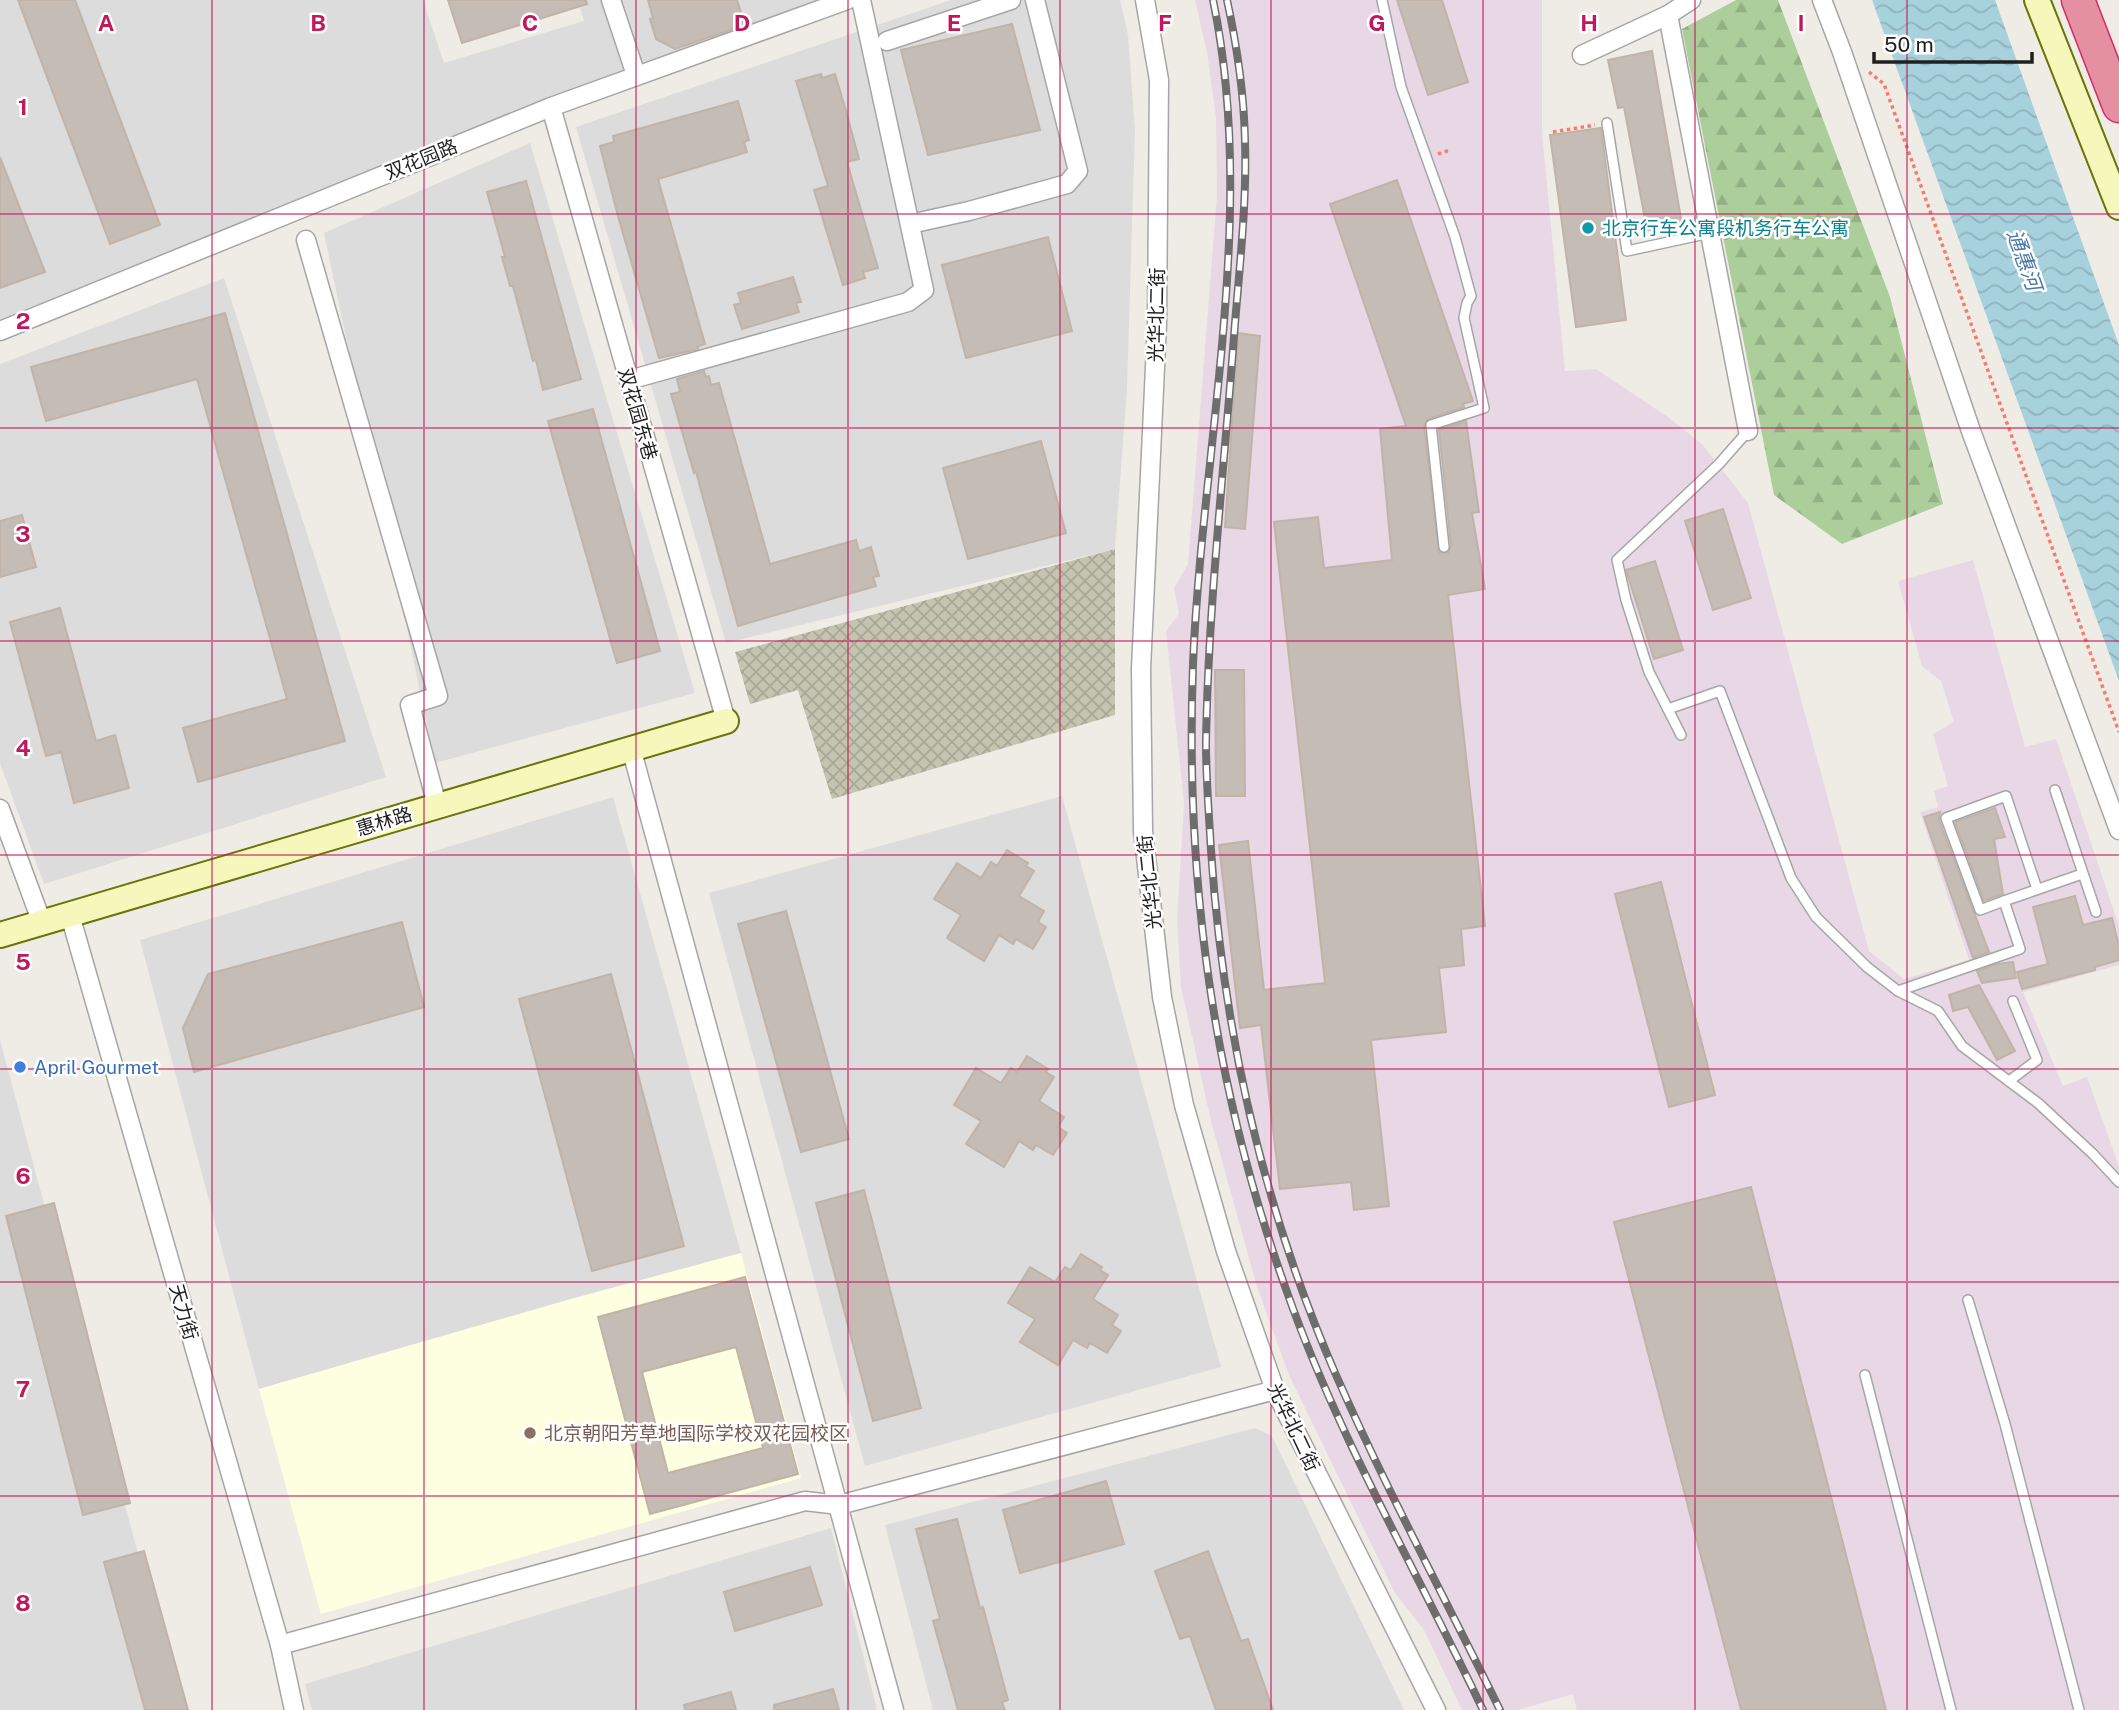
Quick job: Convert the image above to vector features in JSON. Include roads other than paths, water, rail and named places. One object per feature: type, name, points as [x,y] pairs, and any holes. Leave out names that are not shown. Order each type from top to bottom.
[{"type":"highway","points":[[2078,0],[2119,106]]},
{"type":"highway","points":[[2087,0],[2119,98]]},
{"type":"street","points":[[611,0],[636,75]]},
{"type":"street","name":"双花园路","points":[[0,331],[551,107],[847,0]]},
{"type":"street","points":[[629,380],[908,302],[924,290],[861,0]]},
{"type":"street","points":[[887,41],[1011,0]]},
{"type":"street","points":[[910,224],[1067,184],[1078,171],[1035,0]]},
{"type":"street","name":"光华北二街","points":[[1144,0],[1158,94],[1157,324],[1141,669],[1143,831],[1162,997],[1184,1105],[1226,1251],[1275,1390],[1436,1710]]},
{"type":"street","points":[[1582,55],[1668,15],[1691,0]]},
{"type":"street","points":[[1822,0],[1971,431],[2119,830]]},
{"type":"street","points":[[2037,0],[2119,207]]},
{"type":"street","points":[[1668,15],[1748,431]]},
{"type":"street","name":"双花园东巷","points":[[551,107],[726,721]]},
{"type":"street","points":[[306,240],[438,696],[410,705],[437,805]]},
{"type":"street","name":"惠林路","points":[[0,935],[726,721]]},
{"type":"street","points":[[631,748],[894,1710]]},
{"type":"street","points":[[0,808],[42,923]]},
{"type":"street","name":"天力街","points":[[71,915],[280,1645],[295,1710]]},
{"type":"street","points":[[280,1645],[805,1501],[839,1505],[1275,1390]]},
{"type":"lane","points":[[1382,0],[1401,87],[1455,237],[1471,296],[1464,318],[1484,408],[1431,425],[1444,547]]},
{"type":"lane","points":[[1607,123],[1627,251],[1710,233]]},
{"type":"lane","points":[[1681,735],[1649,672],[1626,600],[1617,560],[1719,464],[1748,431]]},
{"type":"lane","points":[[1668,709],[1720,691],[1791,878],[1816,917],[1867,967],[1898,991],[1938,1011],[1962,1046],[2038,1103],[2093,1153],[2119,1182]]},
{"type":"lane","points":[[2055,790],[2096,912]]},
{"type":"lane","points":[[2037,889],[2006,796],[1946,818],[1980,910],[2082,874]]},
{"type":"lane","points":[[1898,991],[2020,949],[2004,901]]},
{"type":"lane","points":[[2009,1081],[2037,1060],[2013,1001]]},
{"type":"lane","points":[[1968,1300],[2006,1424],[2079,1710]]},
{"type":"lane","points":[[1864,1375],[1951,1710]]},
{"type":"water","name":"通惠河","points":[[1872,0],[1995,0],[2119,345],[2119,681]]},
{"type":"railway","points":[[1213,0],[1225,81],[1230,164],[1229,247],[1198,582],[1192,745],[1194,825],[1209,982],[1240,1138],[1261,1215],[1307,1346],[1379,1503],[1483,1710]]},
{"type":"railway","points":[[1227,0],[1242,88],[1245,189],[1213,591],[1206,744],[1211,850],[1225,985],[1251,1118],[1287,1248],[1310,1312],[1375,1460],[1500,1710]]},
{"type":"place","name":"北京行车公寓段机务行车公寓","points":[[1588,228]]},
{"type":"place","name":"April Gourmet","points":[[20,1067]]},
{"type":"place","name":"北京朝阳芳草地国际学校双花园校区","points":[[530,1433]]}]
